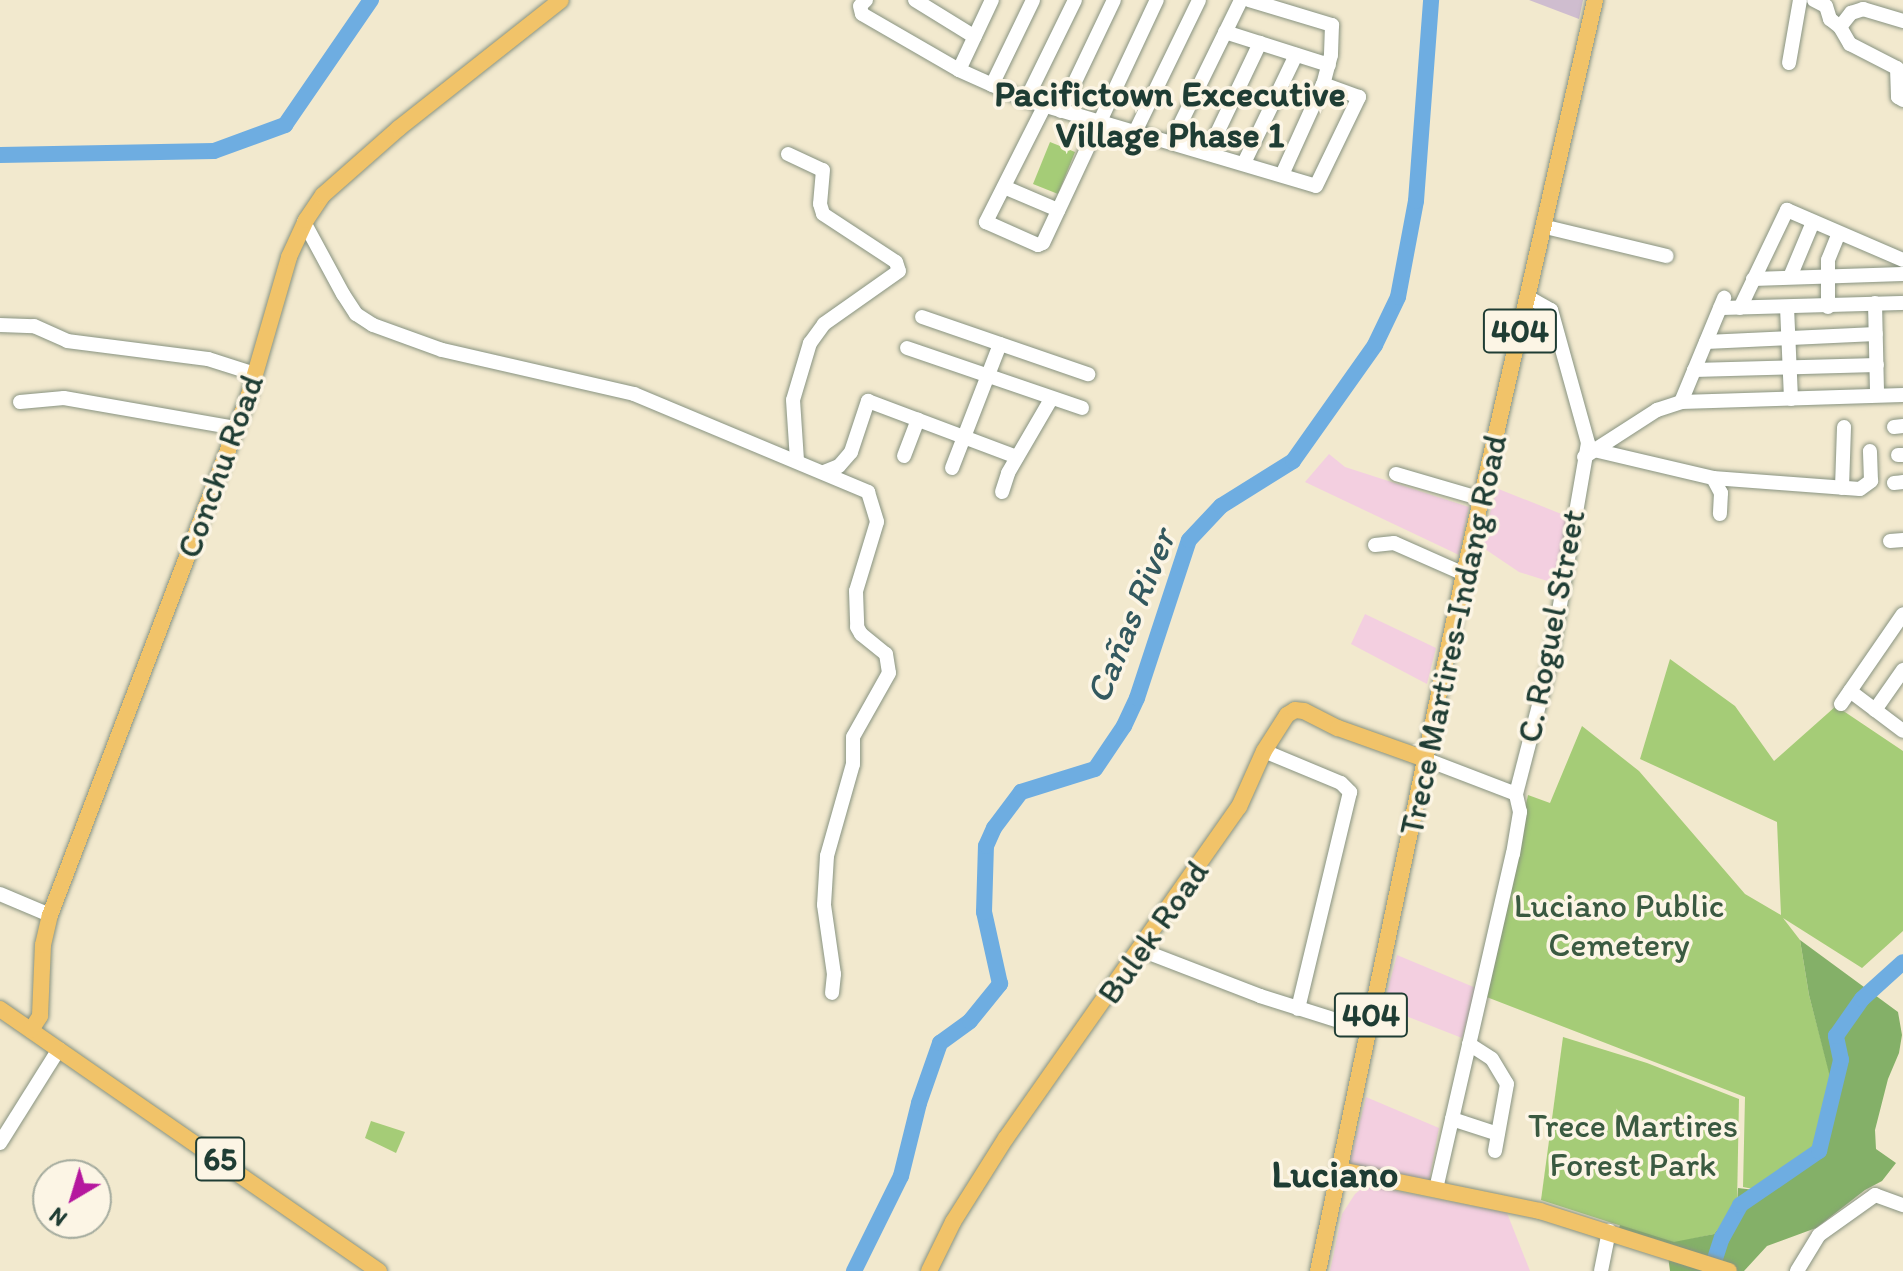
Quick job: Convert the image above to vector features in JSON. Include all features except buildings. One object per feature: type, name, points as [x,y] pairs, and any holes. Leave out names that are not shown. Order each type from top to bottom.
[{"type":"main road","name":"Conchu Road","points":[[31,1030],[40,1016],[43,945],[50,915],[236,428],[289,257],[304,222],[323,195],[388,137],[561,0]]},
{"type":"main road","name":"Trece Martires-Indang Road","points":[[1318,1271],[1464,574],[1546,227],[1595,0]]},
{"type":"main road","name":"Bulek Road","points":[[929,1271],[953,1222],[1006,1138],[1239,807],[1264,751],[1287,715],[1300,710],[1351,734],[1425,759]]},
{"type":"main road","name":"65","points":[[0,1009],[379,1271]]},
{"type":"main road","points":[[1340,1170],[1540,1211],[1729,1271]]},
{"type":"street","points":[[915,0],[975,37]]},
{"type":"street","points":[[992,85],[1033,0]]},
{"type":"street","points":[[1026,100],[1075,0]]},
{"type":"street","points":[[1061,111],[1114,0]]},
{"type":"street","points":[[1044,107],[987,221],[1038,245],[1043,243],[1157,0]]},
{"type":"street","points":[[1136,130],[1199,0]]},
{"type":"street","points":[[1172,141],[1241,0]]},
{"type":"street","points":[[1249,0],[1332,25],[1329,65],[1323,84],[1282,175]]},
{"type":"street","points":[[1789,63],[1800,0]]},
{"type":"street","points":[[1814,0],[1826,6],[1830,19],[1840,27],[1850,44],[1897,68],[1898,97],[1903,100]]},
{"type":"street","points":[[959,70],[990,1]]},
{"type":"street","points":[[860,9],[959,70],[1044,107],[1136,130],[1316,186],[1359,97],[1323,84]]},
{"type":"street","points":[[1840,27],[1851,13],[1863,9],[1903,21]]},
{"type":"street","points":[[1225,32],[1329,65]]},
{"type":"street","points":[[1208,152],[1260,43]]},
{"type":"street","points":[[1244,163],[1296,55]]},
{"type":"street","points":[[788,154],[823,170],[820,204],[823,214],[896,262],[899,271],[824,324],[810,343],[793,400],[797,461]]},
{"type":"street","points":[[1004,187],[1058,210]]},
{"type":"street","points":[[1740,308],[1787,210],[1903,260]]},
{"type":"street","points":[[304,222],[356,314],[373,325],[442,350],[634,394],[863,488],[875,510],[877,522],[856,591],[857,627],[886,654],[889,673],[853,737],[853,764],[827,856],[824,905],[833,964],[832,993]]},
{"type":"street","points":[[1790,277],[1813,222]]},
{"type":"street","points":[[1546,227],[1667,256]]},
{"type":"street","points":[[1828,307],[1828,260],[1839,233]]},
{"type":"street","points":[[1753,279],[1903,274]]},
{"type":"street","name":"C. Roguel Street","points":[[1436,1189],[1513,854],[1520,812],[1516,794],[1550,663],[1589,453],[1586,431],[1556,337],[1552,313],[1546,304],[1528,297]]},
{"type":"street","points":[[1681,402],[1722,303],[1740,308],[1903,303]]},
{"type":"street","points":[[1875,303],[1877,394]]},
{"type":"street","points":[[1787,307],[1791,399]]},
{"type":"street","points":[[922,317],[1088,374]]},
{"type":"street","points":[[0,325],[34,326],[67,341],[208,359],[255,374]]},
{"type":"street","points":[[1706,342],[1876,334]]},
{"type":"street","points":[[952,468],[990,377],[1000,344]]},
{"type":"street","points":[[907,348],[1082,408]]},
{"type":"street","points":[[1694,370],[1877,365]]},
{"type":"street","points":[[1589,453],[1657,410],[1681,402],[1903,395]]},
{"type":"street","points":[[20,402],[64,398],[236,428]]},
{"type":"street","points":[[1002,492],[1017,457],[1051,399]]},
{"type":"street","points":[[824,472],[839,466],[851,452],[868,401],[1017,457]]},
{"type":"street","points":[[904,456],[918,420]]},
{"type":"street","points":[[1842,488],[1844,427]]},
{"type":"street","points":[[1589,453],[1713,478],[1842,488],[1869,485],[1870,451]]},
{"type":"street","points":[[1396,474],[1482,499]]},
{"type":"street","points":[[1713,478],[1721,493],[1720,514]]},
{"type":"street","points":[[1375,545],[1394,543],[1464,574]]},
{"type":"street","points":[[1841,704],[1903,615]]},
{"type":"street","points":[[1875,710],[1903,670]]},
{"type":"street","points":[[1850,691],[1901,727]]},
{"type":"street","points":[[1264,751],[1341,783],[1350,792],[1298,1009]]},
{"type":"street","points":[[1425,759],[1516,794]]},
{"type":"street","points":[[0,894],[50,915]]},
{"type":"street","points":[[1141,950],[1298,1009],[1368,1030]]},
{"type":"street","points":[[1469,1044],[1492,1059],[1507,1084],[1495,1151]]},
{"type":"street","points":[[0,1143],[59,1049]]},
{"type":"street","points":[[1452,1119],[1498,1134]]},
{"type":"street","points":[[1797,1271],[1819,1235],[1875,1195],[1903,1205]]},
{"type":"street","points":[[1601,1271],[1609,1231]]},
{"type":"shaded area","points":[[1529,0],[1583,0],[1579,19]]},
{"type":"shaded area","points":[[1329,454],[1345,467],[1469,507],[1459,555],[1305,482]]},
{"type":"shaded area","points":[[1496,488],[1569,517],[1560,585],[1519,572],[1482,547]]},
{"type":"shaded area","points":[[1365,614],[1436,648],[1427,684],[1351,644]]},
{"type":"shaded area","points":[[1397,955],[1476,988],[1462,1038],[1383,1007]]},
{"type":"shaded area","points":[[1366,1097],[1439,1128],[1429,1181],[1349,1166]]},
{"type":"shaded area","points":[[1366,1185],[1507,1213],[1530,1271],[1330,1271],[1342,1214],[1355,1194]]},
{"type":"green space","points":[[1050,142],[1075,152],[1058,194],[1033,184]]},
{"type":"green space","name":"Luciano Public Cemetery","points":[[1670,659],[1735,706],[1774,761],[1836,706],[1903,751],[1903,931],[1862,968],[1783,918],[1800,940],[1809,995],[1833,1086],[1815,1147],[1763,1191],[1743,1187],[1745,1097],[1484,996],[1528,795],[1550,803],[1582,726],[1639,771],[1745,894],[1781,915],[1777,822],[1640,759]]},
{"type":"green space","points":[[1800,940],[1898,1012],[1902,1035],[1899,1053],[1888,1079],[1875,1130],[1876,1149],[1896,1163],[1882,1181],[1865,1190],[1816,1228],[1767,1246],[1744,1271],[1670,1271],[1668,1256],[1616,1238],[1620,1225],[1674,1242],[1714,1234],[1737,1204],[1738,1188],[1763,1191],[1815,1147],[1831,1081],[1809,995]]},
{"type":"green space","name":"Trece Martires Forest Park","points":[[1563,1037],[1647,1063],[1739,1099],[1737,1204],[1714,1234],[1674,1243],[1541,1200]]},
{"type":"green space","points":[[371,1121],[405,1132],[396,1153],[365,1138]]},
{"type":"waterway","points":[[0,155],[214,151],[285,125],[371,0]]},
{"type":"waterway","name":"Cañas River","points":[[854,1271],[901,1176],[919,1103],[940,1043],[970,1021],[1000,984],[984,912],[986,846],[994,828],[1021,792],[1095,769],[1124,726],[1137,698],[1189,540],[1221,506],[1293,461],[1375,345],[1398,297],[1416,201],[1431,0]]},
{"type":"waterway","points":[[1711,1271],[1722,1238],[1740,1205],[1819,1151],[1841,1060],[1836,1036],[1862,999],[1903,962]]},
{"type":"district","name":"Pacifictown Excecutive Village Phase 1","points":[[1170,114]]},
{"type":"district","name":"Luciano","points":[[1335,1175]]}]
